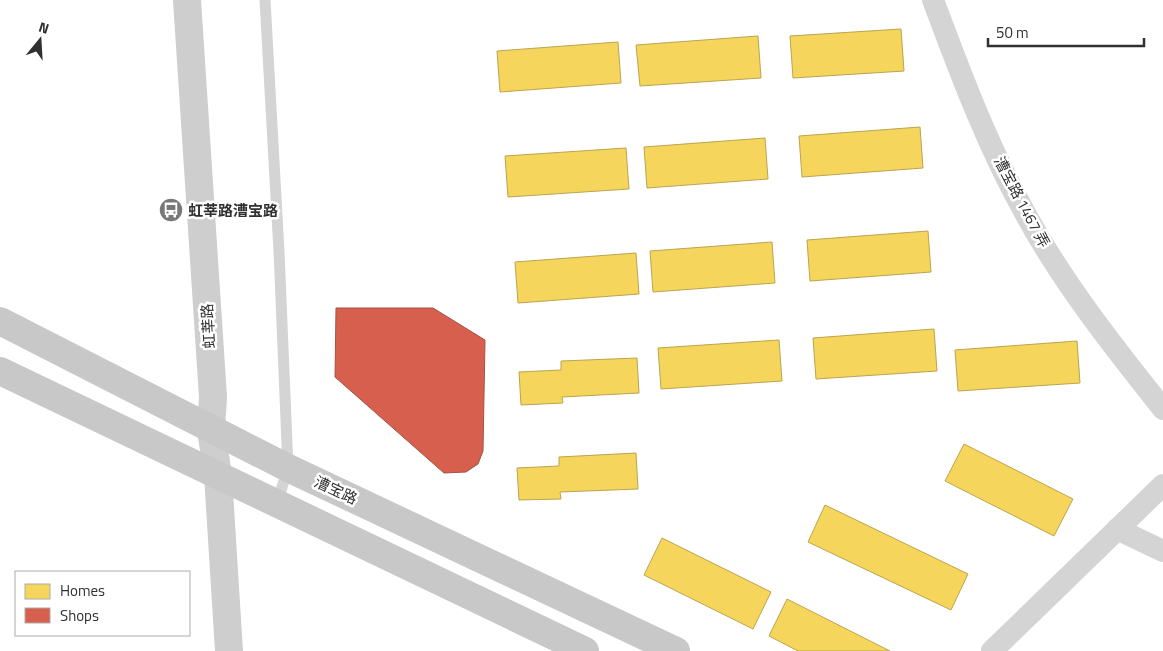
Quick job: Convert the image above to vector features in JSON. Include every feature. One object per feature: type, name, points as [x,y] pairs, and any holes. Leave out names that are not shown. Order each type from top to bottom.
[{"type":"main road","name":"漕宝路","points":[[0,321],[288,468],[676,651]]},
{"type":"main road","points":[[0,371],[585,651]]},
{"type":"street","name":"虹莘路","points":[[186,0],[212,388],[211,430],[218,475],[229,651]]},
{"type":"street","name":"漕宝路 1467 弄","points":[[932,0],[970,99],[1025,213],[1095,324],[1163,409]]},
{"type":"street","points":[[992,651],[1163,485]]},
{"type":"street","points":[[1117,529],[1163,551]]},
{"type":"lane","points":[[265,0],[279,251],[288,468],[277,503]]},
{"type":"building: Homes","points":[[901,29],[904,71],[793,78],[790,36]]},
{"type":"building: Homes","points":[[758,36],[761,78],[640,86],[636,45]]},
{"type":"building: Homes","points":[[618,42],[621,83],[500,92],[497,51]]},
{"type":"building: Homes","points":[[920,127],[923,168],[802,177],[799,136]]},
{"type":"building: Homes","points":[[765,138],[768,179],[647,188],[644,147]]},
{"type":"building: Homes","points":[[626,148],[629,189],[508,197],[505,156]]},
{"type":"building: Homes","points":[[928,231],[931,272],[810,281],[807,240]]},
{"type":"building: Homes","points":[[772,242],[775,283],[653,292],[650,251]]},
{"type":"building: Homes","points":[[636,253],[639,294],[518,303],[515,262]]},
{"type":"building: Homes","points":[[934,329],[937,371],[816,379],[813,338]]},
{"type":"building: Homes","points":[[779,340],[782,381],[661,389],[658,348]]},
{"type":"building: Homes","points":[[1077,341],[1080,383],[958,391],[955,350]]},
{"type":"building: Homes","points":[[637,358],[639,393],[562,397],[563,403],[521,405],[519,372],[561,370],[561,361]]},
{"type":"building: Homes","points":[[964,444],[1073,499],[1054,536],[945,481]]},
{"type":"building: Homes","points":[[636,453],[638,489],[560,492],[561,499],[519,500],[517,468],[559,466],[559,457]]},
{"type":"building: Homes","points":[[825,505],[968,574],[951,610],[808,542]]},
{"type":"building: Homes","points":[[662,538],[771,592],[753,629],[644,575]]},
{"type":"building: Homes","points":[[787,599],[890,651],[798,651],[769,636]]},
{"type":"building: Shops","points":[[336,308],[433,308],[485,340],[483,451],[478,464],[466,472],[444,473],[335,377]]},
{"type":"place","name":"虹莘路漕宝路","points":[[171,210]]}]
